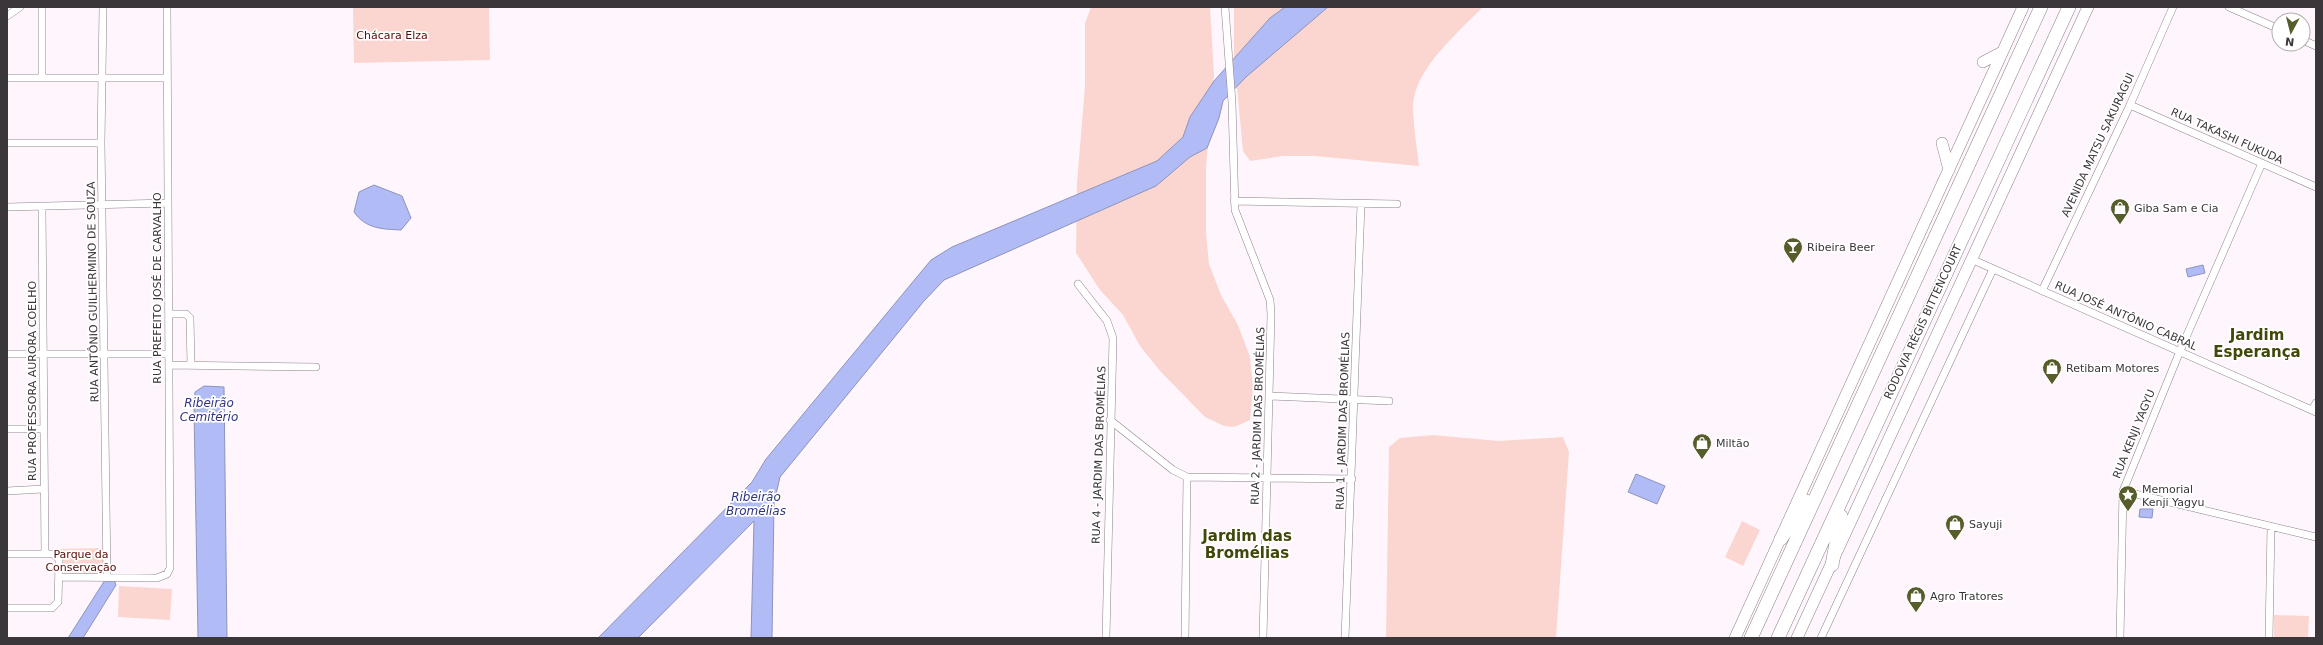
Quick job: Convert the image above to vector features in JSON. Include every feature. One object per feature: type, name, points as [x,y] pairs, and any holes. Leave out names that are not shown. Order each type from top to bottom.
[{"type":"highway","points":[[1751,638],[2041,7]]},
{"type":"highway","name":"RODOVIA RÉGIS BITTENCOURT","points":[[1778,638],[1846,494],[2069,7]]},
{"type":"highway","points":[[2051,46],[2073,7]]},
{"type":"highway","points":[[1781,539],[1829,466]]},
{"type":"highway","points":[[1832,565],[1846,494]]},
{"type":"main road","points":[[1735,638],[1781,539],[1798,497],[1864,358],[2022,7]]},
{"type":"main road","points":[[1797,638],[1832,565],[1971,259],[2088,7]]},
{"type":"main road","points":[[1983,62],[2002,52]]},
{"type":"main road","points":[[1942,143],[1949,170]]},
{"type":"street","points":[[7,16],[20,7]]},
{"type":"street","points":[[42,7],[42,77]]},
{"type":"street","name":"RUA ANTÔNIO GUILHERMINO DE SOUZA","points":[[103,7],[101,143],[108,577]]},
{"type":"street","name":"RUA PREFEITO JOSÉ DE CARVALHO","points":[[108,577],[157,578],[168,574],[170,568],[167,7]]},
{"type":"street","name":"RUA 2 - JARDIM DAS BROMÉLIAS","points":[[1225,7],[1232,103],[1234,201],[1239,222],[1270,300],[1263,638]]},
{"type":"street","name":"AVENIDA MATSU SAKURAGUI","points":[[2042,291],[2130,105],[2173,7]]},
{"type":"street","points":[[2230,7],[2271,25]]},
{"type":"street","points":[[7,78],[167,78]]},
{"type":"street","name":"RUA TAKASHI FUKUDA","points":[[2130,105],[2316,187]]},
{"type":"street","points":[[7,143],[101,143]]},
{"type":"street","name":"RUA KENJI YAGYU","points":[[2120,638],[2123,491],[2180,351],[2262,163]]},
{"type":"street","points":[[1234,201],[1397,204]]},
{"type":"street","points":[[7,207],[168,203]]},
{"type":"street","name":"RUA 1 - JARDIM DAS BROMÉLIAS","points":[[1345,638],[1355,400],[1361,204]]},
{"type":"street","name":"RUA PROFESSORA AURORA COELHO","points":[[42,207],[44,354],[43,489],[45,554]]},
{"type":"street","name":"RUA JOSÉ ANTÔNIO CABRAL","points":[[1971,259],[2314,411]]},
{"type":"street","points":[[1821,638],[1993,269]]},
{"type":"street","name":"RUA 4 - JARDIM DAS BROMÉLIAS","points":[[1078,284],[1103,316],[1112,331],[1106,638]]},
{"type":"street","points":[[169,314],[186,314],[190,318],[191,365]]},
{"type":"street","points":[[7,354],[169,354]]},
{"type":"street","points":[[169,365],[316,367]]},
{"type":"street","points":[[1269,396],[1388,401]]},
{"type":"street","points":[[2314,411],[2316,403]]},
{"type":"street","points":[[1110,420],[1173,470],[1187,477],[1352,479]]},
{"type":"street","points":[[7,429],[44,429]]},
{"type":"street","points":[[1185,638],[1187,477]]},
{"type":"street","points":[[7,491],[43,489]]},
{"type":"street","points":[[2123,491],[2316,537]]},
{"type":"street","points":[[2269,638],[2271,527]]},
{"type":"street","points":[[7,554],[53,554],[58,560],[59,578],[58,602],[56,606],[52,608],[7,608]]},
{"type":"street","points":[[59,578],[108,577]]},
{"type":"green space","name":"Chácara Elza","points":[[353,7],[489,7],[490,60],[354,63]]},
{"type":"green space","points":[[1091,7],[1210,7],[1214,75],[1206,168],[1206,233],[1209,264],[1221,295],[1238,325],[1250,357],[1253,388],[1250,420],[1234,427],[1224,426],[1205,417],[1160,371],[1140,346],[1123,315],[1100,290],[1076,253],[1077,183],[1085,86],[1085,23]]},
{"type":"green space","points":[[1234,7],[1483,7],[1449,41],[1427,68],[1419,82],[1414,96],[1413,111],[1419,166],[1315,156],[1283,156],[1250,161],[1243,151],[1234,56]]},
{"type":"green space","points":[[1433,435],[1499,441],[1563,437],[1569,452],[1556,638],[1386,638],[1389,447],[1400,438]]},
{"type":"green space","points":[[1742,521],[1760,530],[1743,566],[1725,557]]},
{"type":"green space","name":"Parque da Conservação","points":[[103,548],[103,573],[67,572],[63,568],[63,557],[58,549]]},
{"type":"green space","points":[[119,586],[172,589],[170,620],[118,617]]},
{"type":"green space","points":[[2274,615],[2309,616],[2308,638],[2274,638]]},
{"type":"water","name":"Ribeirão Bromélias","points":[[1285,7],[1328,7],[1246,77],[1223,101],[1219,118],[1207,148],[1190,157],[1156,186],[944,280],[924,301],[780,477],[774,503],[772,638],[751,638],[754,521],[638,638],[598,638],[752,482],[766,459],[931,260],[952,247],[1157,161],[1183,137],[1190,117],[1214,81],[1270,18]]},
{"type":"water","points":[[374,185],[402,196],[411,218],[401,230],[369,225],[359,218],[354,212],[359,192]]},
{"type":"water","points":[[2203,265],[2205,273],[2188,277],[2186,269]]},
{"type":"water","name":"Ribeirão Cemitério","points":[[204,386],[224,387],[227,638],[198,638],[194,410],[195,392]]},
{"type":"water","points":[[1636,474],[1665,486],[1657,504],[1628,492]]},
{"type":"water","points":[[2140,509],[2153,509],[2152,518],[2139,517]]},
{"type":"water","points":[[105,580],[114,580],[116,585],[83,638],[68,638]]},
{"type":"place","name":"Giba Sam e Cia","points":[[2120,225]]},
{"type":"place","name":"Ribeira Beer","points":[[1793,264]]},
{"type":"place","name":"Retibam Motores","points":[[2052,385]]},
{"type":"place","name":"Miltão","points":[[1702,460]]},
{"type":"place","name":"Memorial Kenji Yagyu","points":[[2128,512]]},
{"type":"place","name":"Sayuji","points":[[1955,541]]},
{"type":"place","name":"Agro Tratores","points":[[1916,613]]},
{"type":"district","name":"Jardim Esperança","points":[[2257,344]]},
{"type":"district","name":"Jardim das Bromélias","points":[[1247,544]]}]
